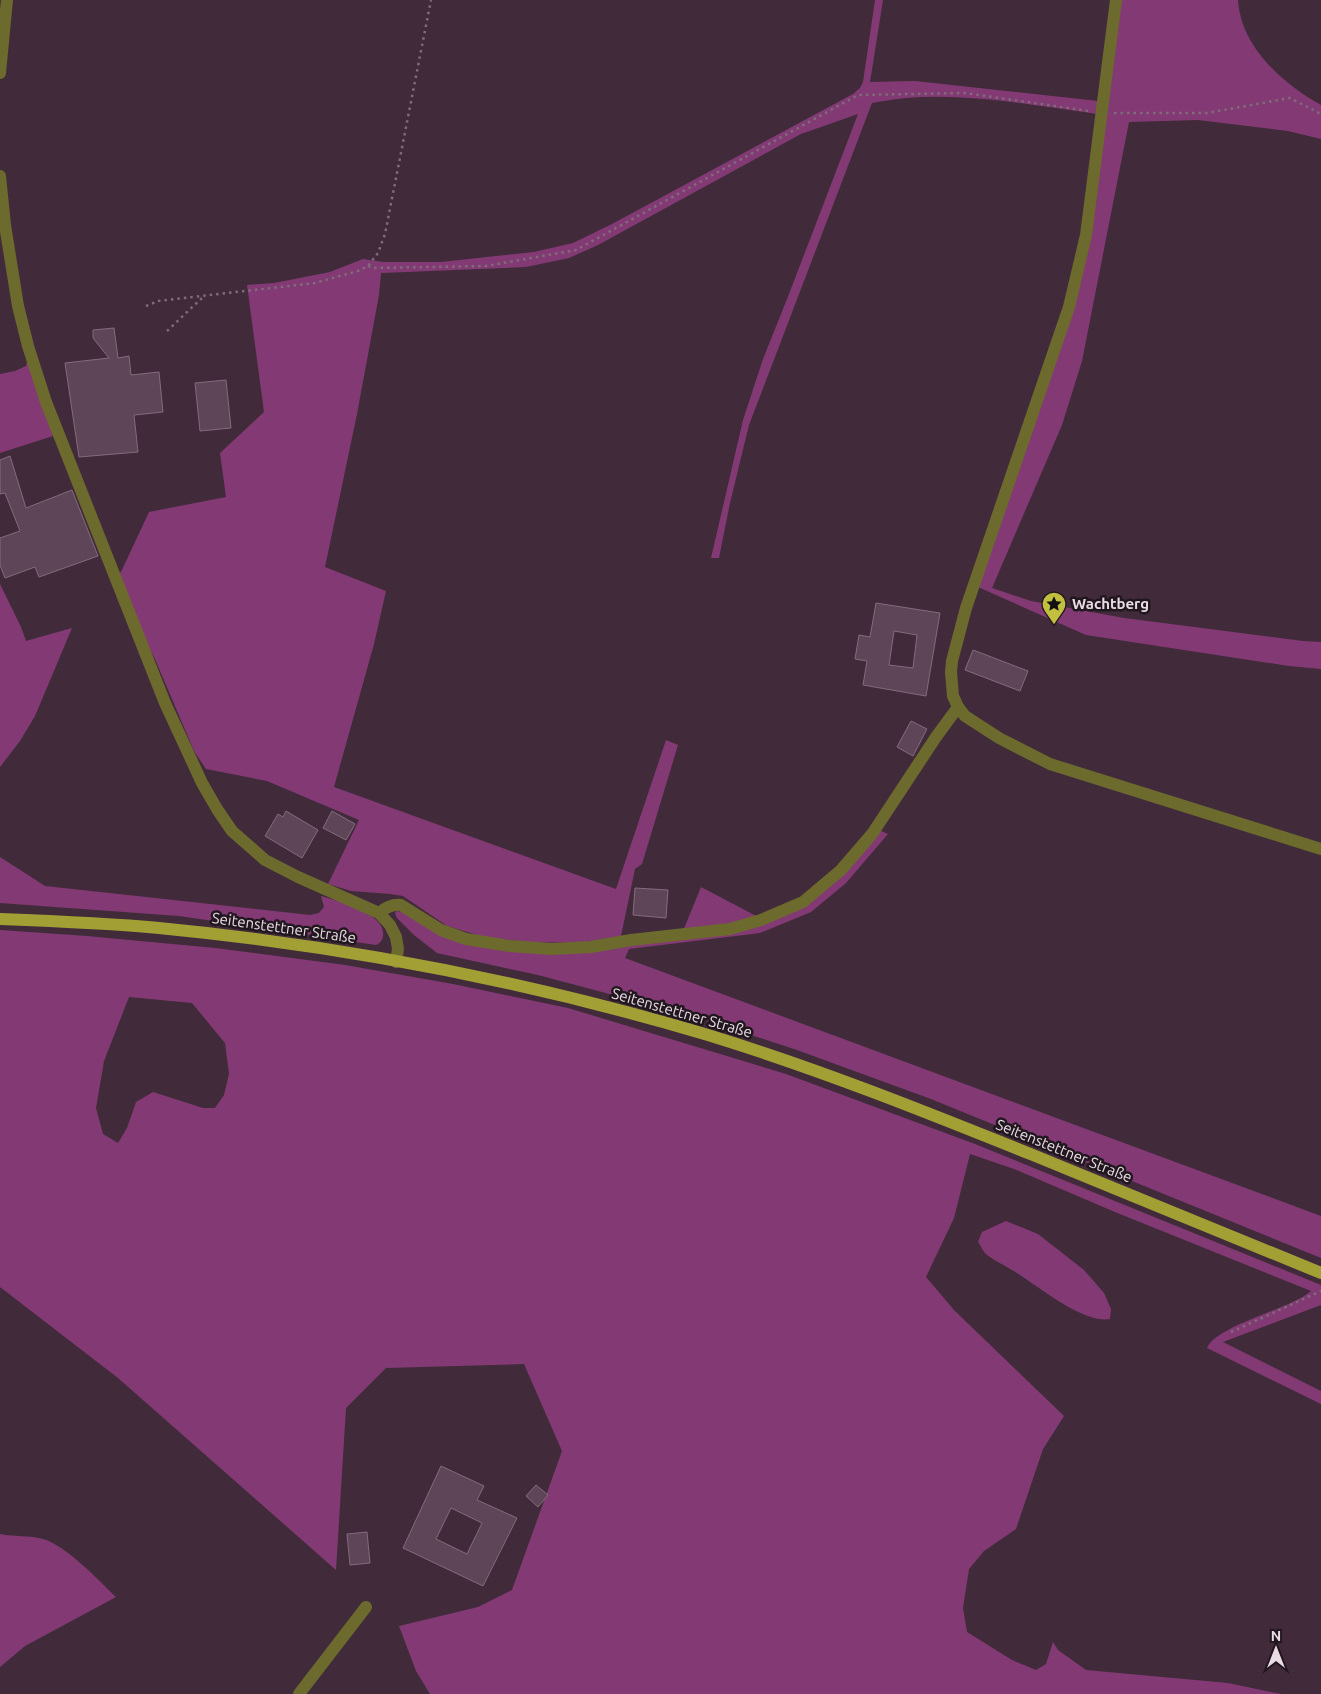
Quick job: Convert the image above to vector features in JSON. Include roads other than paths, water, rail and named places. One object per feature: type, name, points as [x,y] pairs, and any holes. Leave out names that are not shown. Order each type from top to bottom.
[{"type":"main road","name":"Seitenstettner Straße","points":[[0,919],[85,922],[159,928],[307,946],[536,989],[621,1011],[710,1036],[813,1070],[900,1102],[1321,1273]]},
{"type":"street","points":[[0,73],[7,0]]},
{"type":"street","points":[[1116,0],[1086,234],[1069,307],[966,608],[952,661],[953,696],[965,716],[999,738],[1050,764],[1321,849]]},
{"type":"street","points":[[0,176],[5,224],[18,306],[28,346],[46,402],[165,703],[203,784],[232,830],[265,860],[298,877],[379,913],[390,924],[396,937],[398,949],[396,962]]},
{"type":"street","points":[[379,913],[386,907],[401,905],[441,930],[466,939],[510,946],[552,949],[592,947],[631,940],[730,929],[760,920],[803,902],[841,870],[872,834],[958,707]]},
{"type":"street","points":[[299,1694],[366,1606]]},
{"type":"place","name":"Wachtberg","points":[[1054,625]]}]
